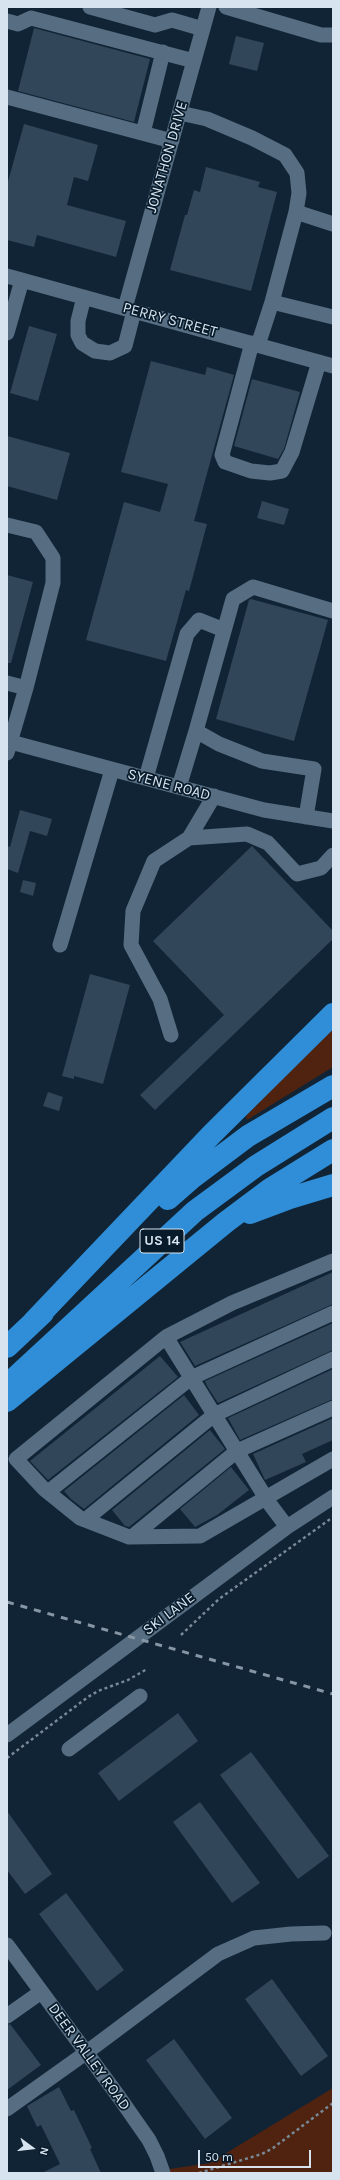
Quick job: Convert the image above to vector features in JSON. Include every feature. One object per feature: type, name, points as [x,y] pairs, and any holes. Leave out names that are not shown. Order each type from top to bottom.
[{"type":"highway","points":[[33,1322],[212,1134],[333,1014]]},
{"type":"highway","name":"US 14","points":[[7,1347],[192,1178],[248,1136],[333,1086]]},
{"type":"highway","name":"US 14","points":[[7,1385],[195,1211],[256,1166],[333,1118]]},
{"type":"highway","name":"US 14","points":[[7,1401],[226,1222],[270,1189],[333,1150]]},
{"type":"highway","points":[[226,1222],[290,1198],[333,1185]]},
{"type":"street","points":[[90,7],[155,25],[172,20],[203,29]]},
{"type":"street","name":"JONATHON DRIVE","points":[[130,309],[172,141],[209,7]]},
{"type":"street","points":[[226,7],[321,35],[333,35]]},
{"type":"street","points":[[7,21],[18,24],[31,18],[194,60]]},
{"type":"street","points":[[142,134],[164,52]]},
{"type":"street","points":[[7,97],[172,141]]},
{"type":"street","points":[[180,113],[207,118],[252,138],[285,155],[297,173],[299,194],[296,212],[272,302],[255,344],[222,455],[225,462],[251,471],[270,473],[282,471],[292,452],[326,364]]},
{"type":"street","points":[[296,212],[333,224]]},
{"type":"street","name":"PERRY STREET","points":[[7,276],[326,364]]},
{"type":"street","points":[[7,333],[22,280]]},
{"type":"street","points":[[84,297],[78,321],[78,335],[82,343],[95,351],[110,353],[126,346],[130,309]]},
{"type":"street","points":[[272,302],[333,317]]},
{"type":"street","points":[[7,525],[36,532],[53,558],[53,583],[26,688],[8,746]]},
{"type":"street","points":[[179,787],[233,599],[253,587],[333,611]]},
{"type":"street","points":[[146,778],[187,634],[199,620],[224,630]]},
{"type":"street","points":[[7,684],[26,688]]},
{"type":"street","points":[[196,731],[219,744],[262,760],[314,769],[306,817]]},
{"type":"street","name":"SYENE ROAD","points":[[8,746],[146,778],[264,810],[333,821]]},
{"type":"street","points":[[60,945],[112,770]]},
{"type":"street","points":[[171,1035],[160,999],[131,945],[133,911],[154,861],[189,838],[214,796]]},
{"type":"street","points":[[189,838],[247,834],[268,843],[297,874],[321,868],[333,855]]},
{"type":"street","points":[[333,1261],[232,1303],[166,1337],[16,1459],[48,1492],[85,1520],[129,1536],[200,1536],[265,1496],[333,1459]]},
{"type":"street","points":[[48,1492],[191,1378],[333,1313]]},
{"type":"street","points":[[166,1337],[265,1496],[287,1526]]},
{"type":"street","points":[[85,1520],[214,1415],[333,1359]]},
{"type":"street","points":[[133,1536],[237,1451],[333,1408]]},
{"type":"street","name":"SKI LANE","points":[[7,1735],[287,1526],[333,1497]]},
{"type":"street","points":[[69,1749],[140,1696]]},
{"type":"street","points":[[7,2109],[87,2052],[218,1954],[254,1938],[291,1934],[324,1933]]},
{"type":"street","name":"DEER VALLEY ROAD","points":[[7,1945],[87,2052],[149,2140],[158,2156],[164,2173]]},
{"type":"street","points":[[7,2016],[41,1992]]},
{"type":"path","points":[[181,1635],[219,1599],[333,1517]]},
{"type":"path","points":[[7,1758],[88,1697],[98,1691],[128,1680],[147,1669]]},
{"type":"path","points":[[198,2173],[262,2154],[273,2148],[333,2103]]},
{"type":"shaded area","points":[[333,1026],[333,1067],[247,1120],[246,1116]]},
{"type":"shaded area","points":[[333,2088],[333,2173],[163,2173],[163,2170],[210,2163]]},
{"type":"building","points":[[34,28],[150,59],[134,122],[18,91]]},
{"type":"building","points":[[236,36],[264,43],[257,71],[229,64]]},
{"type":"building","points":[[24,124],[98,145],[88,181],[74,177],[67,205],[126,221],[116,257],[37,235],[34,247],[7,240],[7,185]]},
{"type":"building","points":[[206,167],[260,182],[258,187],[277,192],[251,291],[170,270],[185,215],[187,215],[194,190],[200,192]]},
{"type":"building","points":[[29,326],[57,334],[38,401],[10,393]]},
{"type":"building","points":[[151,361],[205,375],[207,367],[234,375],[194,521],[207,524],[189,591],[186,590],[166,661],[86,640],[124,502],[160,512],[168,484],[121,472]]},
{"type":"building","points":[[252,379],[300,392],[284,449],[278,459],[234,446]]},
{"type":"building","points":[[7,436],[70,453],[57,500],[7,486]]},
{"type":"building","points":[[262,501],[289,509],[284,525],[257,518]]},
{"type":"building","points":[[7,575],[33,582],[11,663],[7,663]]},
{"type":"building","points":[[251,599],[328,620],[294,741],[216,719],[249,600]]},
{"type":"building","points":[[20,810],[52,819],[47,836],[30,831],[18,873],[7,869],[7,846],[10,847]]},
{"type":"building","points":[[252,846],[333,931],[333,939],[155,1110],[140,1095],[224,1015],[153,941]]},
{"type":"building","points":[[23,880],[36,883],[33,896],[20,892]]},
{"type":"building","points":[[90,974],[130,985],[103,1084],[74,1076],[74,1079],[62,1076]]},
{"type":"building","points":[[48,1092],[63,1097],[59,1111],[43,1106]]},
{"type":"building","points":[[333,1272],[333,1304],[195,1366],[180,1342]]},
{"type":"building","points":[[333,1323],[333,1350],[218,1403],[207,1386],[205,1381]]},
{"type":"building","points":[[160,1356],[178,1377],[48,1480],[30,1461]]},
{"type":"building","points":[[333,1369],[333,1399],[240,1440],[228,1418]]},
{"type":"building","points":[[184,1395],[199,1415],[84,1509],[71,1499],[64,1491]]},
{"type":"building","points":[[333,1418],[333,1440],[302,1454],[306,1462],[265,1480],[253,1454]]},
{"type":"building","points":[[210,1430],[225,1449],[129,1527],[125,1526],[112,1510]]},
{"type":"building","points":[[231,1467],[249,1490],[217,1515],[195,1527],[180,1509]]},
{"type":"building","points":[[178,1713],[198,1741],[119,1801],[98,1773]]},
{"type":"building","points":[[251,1752],[329,1856],[298,1879],[220,1775]]},
{"type":"building","points":[[200,1802],[260,1883],[232,1903],[173,1822]]},
{"type":"building","points":[[7,1811],[52,1874],[25,1894],[7,1870]]},
{"type":"building","points":[[66,1893],[124,1970],[97,1991],[39,1914]]},
{"type":"building","points":[[272,1979],[328,2056],[301,2076],[245,1999]]},
{"type":"building","points":[[10,2024],[41,2065],[7,2090],[7,2025]]},
{"type":"building","points":[[174,2039],[232,2118],[205,2139],[146,2060]]},
{"type":"building","points":[[59,2087],[71,2111],[74,2110],[92,2148],[90,2149],[101,2173],[42,2173],[60,2164],[41,2125],[37,2127],[27,2106]]},
{"type":"railway","points":[[7,1602],[333,1694]]}]
